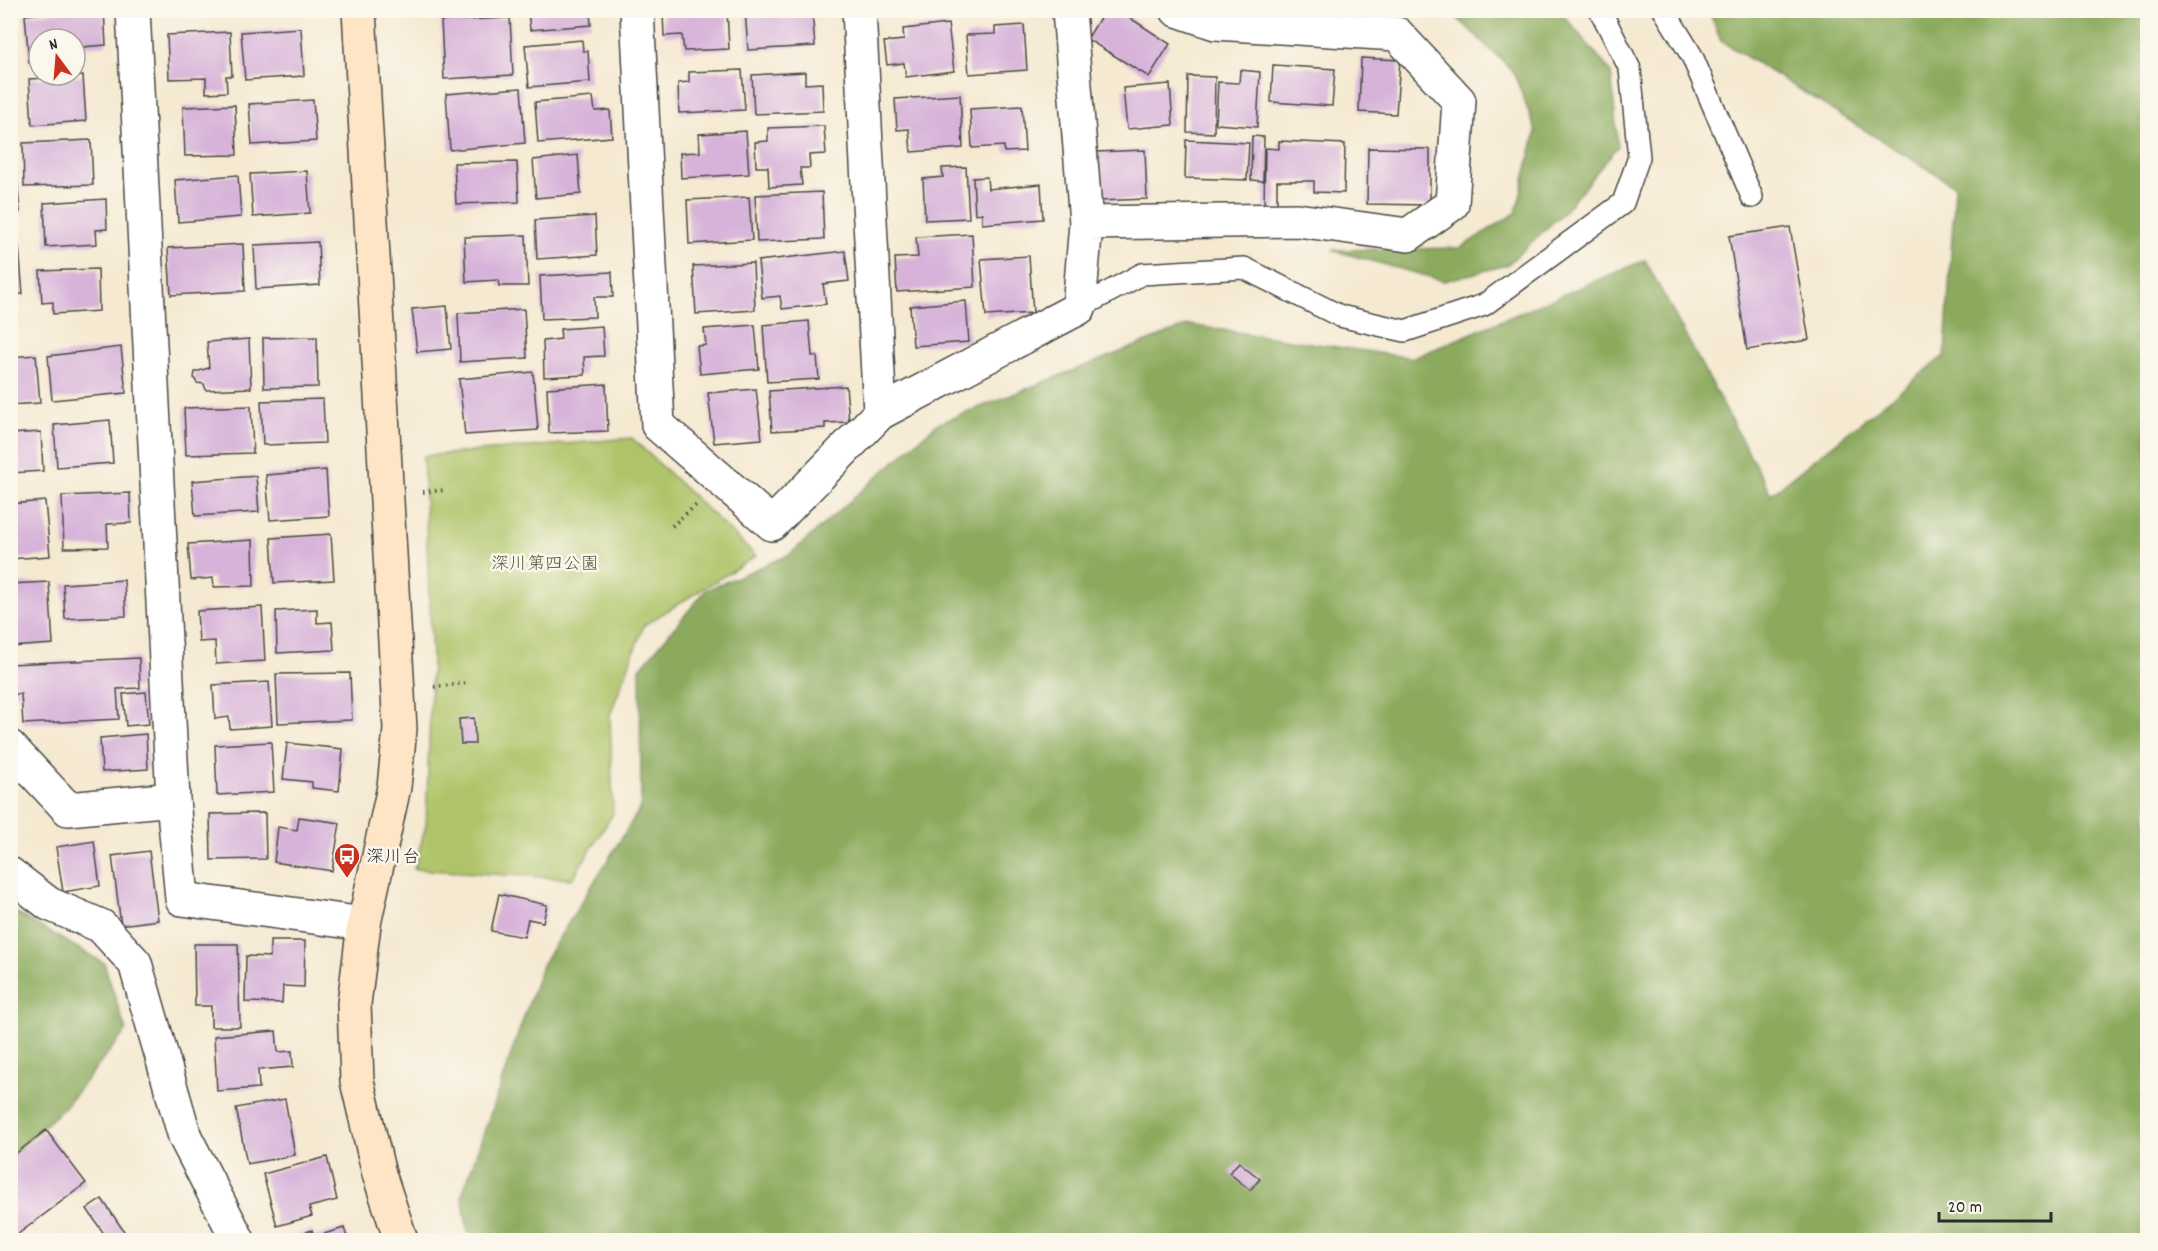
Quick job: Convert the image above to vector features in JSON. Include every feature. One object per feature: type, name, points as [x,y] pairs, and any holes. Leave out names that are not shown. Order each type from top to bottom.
[{"type":"street","points":[[133,10],[173,799],[182,899],[364,924]]},
{"type":"street","points":[[360,10],[400,729],[394,787],[364,924],[354,1004],[357,1081],[380,1174],[401,1240]]},
{"type":"street","points":[[637,10],[658,425],[772,524],[880,413],[1079,308],[1086,223],[1069,10]]},
{"type":"street","points":[[859,10],[880,413]]},
{"type":"street","points":[[1086,223],[1297,220],[1408,234],[1452,204],[1459,101],[1397,34],[1215,23],[1178,10]]},
{"type":"street","points":[[10,747],[68,809],[173,799]]},
{"type":"street","points":[[10,874],[49,904],[101,926],[135,963],[185,1137],[238,1240]]},
{"type":"lane","points":[[1079,308],[1142,274],[1244,268],[1340,316],[1405,331],[1484,305],[1623,203],[1639,157],[1630,69],[1600,10]]},
{"type":"lane","points":[[1664,10],[1692,56],[1752,197]]},
{"type":"green space","points":[[1450,11],[1560,11],[1611,72],[1618,146],[1564,212],[1507,265],[1444,281],[1332,250],[1460,248],[1516,213],[1536,131],[1513,71]]},
{"type":"green space","points":[[1709,11],[2147,11],[2147,1240],[469,1240],[462,1195],[542,965],[641,807],[640,668],[706,590],[789,555],[937,424],[1189,325],[1413,358],[1645,260],[1771,494],[1945,355],[1955,186],[1721,41]]},
{"type":"green space","name":"深川第四公園","points":[[632,438],[756,556],[644,625],[610,715],[613,814],[572,879],[414,869],[426,825],[432,657],[423,456]]},
{"type":"green space","points":[[11,910],[104,963],[126,1031],[63,1109],[11,1156]]},
{"type":"building","points":[[104,10],[106,45],[87,47],[87,27],[27,27],[27,39],[25,15]]},
{"type":"building","points":[[528,10],[590,10],[591,25],[530,30]]},
{"type":"building","points":[[727,10],[729,49],[684,51],[682,35],[664,36],[663,13]]},
{"type":"building","points":[[745,10],[812,10],[815,46],[748,50]]},
{"type":"building","points":[[1105,10],[1118,10],[1170,44],[1149,77],[1087,39]]},
{"type":"building","points":[[510,18],[513,75],[444,79],[441,21]]},
{"type":"building","points":[[948,24],[954,71],[906,77],[904,63],[887,65],[884,42],[904,40],[903,29]]},
{"type":"building","points":[[1024,25],[1027,70],[969,74],[966,35],[995,34],[995,27]]},
{"type":"building","points":[[301,28],[304,76],[245,80],[241,32]]},
{"type":"building","points":[[10,32],[12,32],[14,64],[10,64]]},
{"type":"building","points":[[230,32],[232,76],[226,76],[227,92],[206,93],[206,78],[169,79],[167,35]]},
{"type":"building","points":[[582,40],[583,51],[588,51],[590,82],[529,87],[525,45]]},
{"type":"building","points":[[1361,58],[1400,60],[1396,114],[1359,112]]},
{"type":"building","points":[[1273,65],[1335,69],[1332,106],[1271,102]]},
{"type":"building","points":[[742,70],[745,110],[679,113],[678,83],[689,82],[689,72]]},
{"type":"building","points":[[1240,70],[1260,72],[1257,127],[1216,124],[1218,82],[1239,83]]},
{"type":"building","points":[[805,72],[805,84],[822,83],[823,111],[754,114],[752,75]]},
{"type":"building","points":[[1188,76],[1215,77],[1214,133],[1187,132]]},
{"type":"building","points":[[1170,84],[1173,125],[1127,129],[1123,88]]},
{"type":"building","points":[[30,87],[84,87],[86,121],[32,125]]},
{"type":"building","points":[[521,88],[525,143],[450,150],[446,94]]},
{"type":"building","points":[[960,95],[963,148],[911,152],[909,129],[897,130],[895,99]]},
{"type":"building","points":[[593,97],[595,111],[610,110],[612,137],[538,143],[535,102]]},
{"type":"building","points":[[313,100],[316,141],[252,145],[249,104]]},
{"type":"building","points":[[235,105],[237,155],[185,156],[183,107]]},
{"type":"building","points":[[1022,106],[1025,151],[1004,152],[1004,146],[972,148],[970,109]]},
{"type":"building","points":[[824,126],[826,154],[809,155],[810,168],[800,168],[802,185],[769,187],[768,167],[756,167],[755,142],[768,141],[768,128]]},
{"type":"building","points":[[746,131],[749,174],[681,178],[680,153],[700,152],[699,134]]},
{"type":"building","points":[[1252,136],[1264,137],[1263,181],[1251,180]]},
{"type":"building","points":[[91,140],[93,185],[24,187],[23,143]]},
{"type":"building","points":[[1186,140],[1249,143],[1247,180],[1185,178]]},
{"type":"building","points":[[1279,141],[1345,144],[1344,193],[1314,192],[1314,181],[1277,181],[1277,208],[1264,208],[1265,148],[1279,149]]},
{"type":"building","points":[[1368,148],[1430,149],[1430,205],[1367,204]]},
{"type":"building","points":[[1145,150],[1147,199],[1098,201],[1096,152]]},
{"type":"building","points":[[578,155],[581,194],[536,198],[533,160]]},
{"type":"building","points":[[517,162],[519,202],[456,204],[454,163]]},
{"type":"building","points":[[966,167],[969,218],[925,220],[923,179],[943,177],[942,168]]},
{"type":"building","points":[[10,169],[16,169],[20,212],[10,213]]},
{"type":"building","points":[[307,171],[310,213],[253,217],[250,174]]},
{"type":"building","points":[[238,175],[241,217],[178,222],[175,180]]},
{"type":"building","points":[[987,177],[988,189],[1041,184],[1043,219],[982,224],[982,213],[975,214],[973,178]]},
{"type":"building","points":[[822,192],[824,239],[757,242],[755,195]]},
{"type":"building","points":[[749,197],[752,240],[689,244],[687,200]]},
{"type":"building","points":[[106,199],[107,229],[96,230],[97,244],[46,247],[44,203]]},
{"type":"building","points":[[595,216],[597,255],[537,259],[535,220]]},
{"type":"building","points":[[1790,227],[1809,340],[1747,350],[1729,236]]},
{"type":"building","points":[[972,234],[975,287],[897,292],[895,258],[918,257],[916,237]]},
{"type":"building","points":[[526,235],[528,286],[499,286],[498,280],[466,282],[464,237]]},
{"type":"building","points":[[318,242],[320,285],[256,289],[254,245]]},
{"type":"building","points":[[243,244],[245,291],[171,295],[168,248]]},
{"type":"building","points":[[19,247],[23,294],[10,295],[10,248]]},
{"type":"building","points":[[845,251],[849,281],[823,284],[826,304],[782,309],[780,296],[762,298],[758,261]]},
{"type":"building","points":[[1029,256],[1033,313],[986,316],[981,259]]},
{"type":"building","points":[[753,263],[755,310],[696,314],[693,266]]},
{"type":"building","points":[[98,269],[99,311],[53,314],[53,302],[42,303],[40,271]]},
{"type":"building","points":[[612,272],[613,297],[594,297],[595,317],[542,319],[540,276]]},
{"type":"building","points":[[966,301],[969,342],[913,346],[910,306]]},
{"type":"building","points":[[447,306],[451,349],[417,352],[412,309]]},
{"type":"building","points":[[524,309],[527,358],[460,362],[458,313]]},
{"type":"building","points":[[809,321],[812,356],[817,356],[819,379],[767,382],[763,325]]},
{"type":"building","points":[[755,325],[759,369],[700,374],[697,346],[706,345],[704,329]]},
{"type":"building","points":[[602,326],[604,356],[584,357],[585,375],[544,377],[543,341],[561,339],[560,329]]},
{"type":"building","points":[[317,337],[318,387],[264,388],[263,338]]},
{"type":"building","points":[[249,339],[251,388],[206,390],[204,384],[197,383],[194,378],[195,372],[209,368],[207,342]]},
{"type":"building","points":[[121,347],[126,393],[52,400],[48,356]]},
{"type":"building","points":[[36,355],[40,403],[10,405],[10,357]]},
{"type":"building","points":[[533,372],[538,430],[465,435],[459,379]]},
{"type":"building","points":[[606,384],[608,431],[549,433],[547,388]]},
{"type":"building","points":[[846,386],[849,422],[825,423],[825,428],[772,431],[769,391]]},
{"type":"building","points":[[756,389],[762,439],[714,443],[708,393]]},
{"type":"building","points":[[323,399],[325,443],[263,445],[261,401]]},
{"type":"building","points":[[251,406],[253,453],[186,455],[184,408]]},
{"type":"building","points":[[110,420],[113,463],[57,467],[54,425]]},
{"type":"building","points":[[41,432],[43,471],[10,473],[10,434]]},
{"type":"building","points":[[326,470],[329,516],[270,520],[266,475]]},
{"type":"building","points":[[256,476],[259,512],[195,516],[192,481]]},
{"type":"building","points":[[130,493],[131,523],[107,524],[108,547],[64,548],[62,496]]},
{"type":"building","points":[[45,501],[50,556],[10,559],[10,504]]},
{"type":"building","points":[[331,534],[334,580],[274,583],[271,538]]},
{"type":"building","points":[[253,540],[254,586],[214,587],[213,578],[191,580],[188,544]]},
{"type":"building","points":[[124,580],[126,616],[65,619],[63,584]]},
{"type":"building","points":[[49,582],[53,644],[10,647],[10,584]]},
{"type":"building","points":[[262,607],[265,661],[216,664],[215,641],[199,642],[197,611]]},
{"type":"building","points":[[317,609],[317,623],[332,622],[334,650],[277,653],[276,611]]},
{"type":"building","points":[[139,658],[140,688],[117,689],[119,719],[23,724],[21,694],[10,694],[10,664]]},
{"type":"building","points":[[350,673],[352,720],[278,723],[276,674]]},
{"type":"building","points":[[269,682],[272,726],[230,729],[229,717],[215,719],[213,685]]},
{"type":"building","points":[[146,692],[149,724],[126,726],[123,694]]},
{"type":"building","points":[[474,718],[475,744],[461,744],[459,719]]},
{"type":"building","points":[[146,734],[148,769],[102,772],[100,738]]},
{"type":"building","points":[[271,742],[274,792],[217,795],[215,745]]},
{"type":"building","points":[[287,743],[343,749],[339,791],[312,788],[312,782],[283,779]]},
{"type":"building","points":[[265,813],[266,859],[211,860],[210,814]]},
{"type":"building","points":[[299,817],[340,823],[332,871],[274,862],[278,827],[297,830]]},
{"type":"building","points":[[94,841],[100,886],[63,892],[56,847]]},
{"type":"building","points":[[149,851],[158,920],[121,925],[112,856]]},
{"type":"building","points":[[499,894],[547,905],[543,922],[528,919],[524,937],[491,931]]},
{"type":"building","points":[[270,941],[305,941],[304,987],[283,986],[282,1003],[245,1002],[246,956],[270,957]]},
{"type":"building","points":[[194,944],[238,944],[240,1027],[211,1027],[211,1006],[195,1006]]},
{"type":"building","points":[[276,1031],[278,1052],[292,1051],[293,1067],[258,1070],[259,1088],[217,1091],[214,1036]]},
{"type":"building","points":[[285,1099],[295,1155],[247,1164],[236,1108]]},
{"type":"building","points":[[46,1130],[86,1183],[10,1240],[10,1158]]},
{"type":"building","points":[[327,1157],[337,1200],[309,1207],[312,1216],[277,1226],[263,1174]]},
{"type":"building","points":[[1239,1162],[1260,1179],[1250,1190],[1229,1173]]},
{"type":"building","points":[[102,1199],[130,1240],[108,1240],[87,1209]]},
{"type":"building","points":[[344,1228],[348,1240],[290,1240],[289,1238],[312,1230],[314,1237]]},
{"type":"place","name":"深川台","points":[[347,879]]}]
